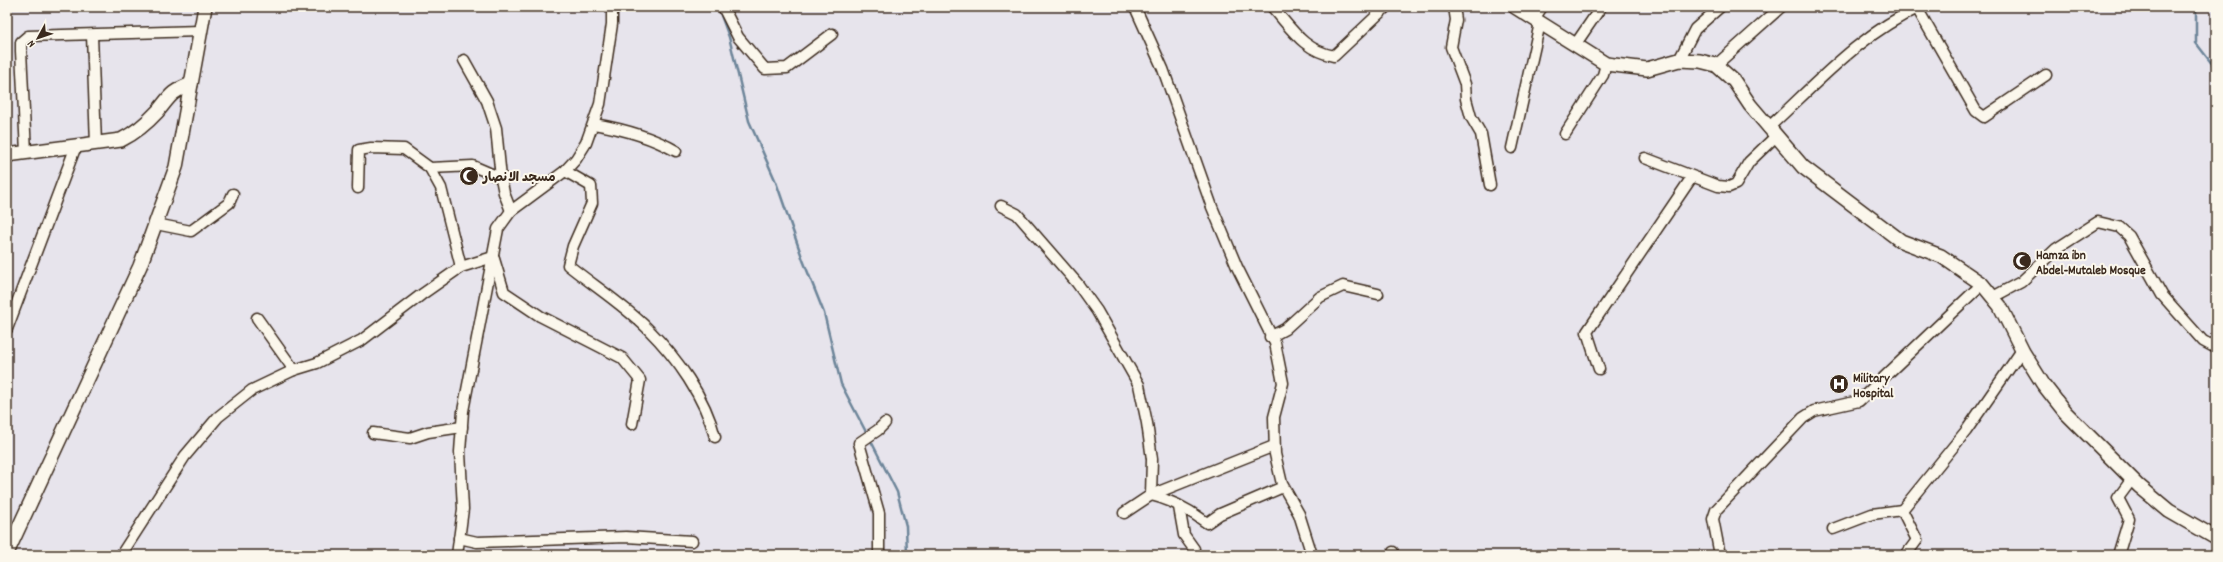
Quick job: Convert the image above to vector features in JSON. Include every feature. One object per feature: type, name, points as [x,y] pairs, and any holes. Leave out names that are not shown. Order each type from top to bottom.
[{"type":"street","points":[[7,553],[140,266],[156,224],[176,167],[204,7]]},
{"type":"street","points":[[457,555],[463,509],[460,452],[462,428],[471,362],[498,229],[512,211],[565,171],[579,154],[594,124],[600,104],[612,24],[612,7]]},
{"type":"street","points":[[723,7],[738,37],[765,69],[786,68],[832,34]]},
{"type":"street","points":[[1272,7],[1309,48],[1321,54],[1334,56],[1386,7]]},
{"type":"street","points":[[1454,7],[1456,20],[1451,47],[1465,84],[1466,99],[1471,117],[1481,134],[1490,185]]},
{"type":"street","points":[[1515,7],[1606,64],[1647,69],[1679,60],[1700,61],[1716,65],[1734,81],[1750,106],[1803,167],[1901,241],[1941,256],[1982,284],[1993,297],[2010,324],[2022,350],[2043,384],[2065,412],[2132,480],[2169,510],[2216,538]]},
{"type":"street","points":[[1512,148],[1537,21],[1542,7]]},
{"type":"street","points":[[1575,45],[1601,7]]},
{"type":"street","points":[[1679,60],[1695,29],[1720,7]]},
{"type":"street","points":[[1716,65],[1781,7]]},
{"type":"street","points":[[1138,8],[1163,69],[1212,207],[1234,260],[1271,336],[1283,383],[1274,417],[1274,446],[1283,487],[1299,514],[1312,555]]},
{"type":"street","points":[[1645,158],[1718,186],[1729,187],[1736,184],[1749,162],[1772,132],[1846,56],[1879,31],[1919,8],[1976,111],[1984,117],[2046,75]]},
{"type":"street","points":[[26,152],[22,42],[28,36],[200,31]]},
{"type":"street","points":[[92,35],[96,144]]},
{"type":"street","points":[[464,60],[487,101],[496,128],[501,178],[504,192],[512,211]]},
{"type":"street","points":[[1566,134],[1603,75],[1606,64]]},
{"type":"street","points":[[7,155],[121,140],[135,132],[158,111],[169,94],[191,84]]},
{"type":"street","points":[[594,124],[630,131],[662,143],[676,151]]},
{"type":"street","points":[[7,329],[76,146]]},
{"type":"street","points":[[358,188],[359,150],[371,148],[404,149],[430,168],[441,188],[461,267]]},
{"type":"street","points":[[430,168],[473,166],[501,178]]},
{"type":"street","points":[[565,171],[591,186],[592,203],[573,246],[568,265],[648,329],[698,392],[710,416],[715,437]]},
{"type":"street","points":[[1599,369],[1586,332],[1692,177]]},
{"type":"street","points":[[156,224],[191,231],[229,203],[233,194]]},
{"type":"street","points":[[1001,206],[1017,214],[1077,283],[1097,311],[1140,385],[1152,459],[1151,495]]},
{"type":"street","points":[[1993,297],[2021,282],[2056,249],[2098,222],[2119,227],[2129,236],[2162,295],[2203,340],[2216,348]]},
{"type":"street","points":[[121,555],[185,456],[218,417],[252,390],[294,370],[317,363],[362,340],[421,295],[461,267],[493,257]]},
{"type":"street","points":[[493,257],[504,292],[540,316],[622,358],[640,380],[632,424]]},
{"type":"street","points":[[1720,555],[1713,518],[1716,510],[1803,418],[1814,411],[1859,401],[1982,284]]},
{"type":"street","points":[[1271,336],[1285,329],[1320,297],[1343,286],[1378,294]]},
{"type":"street","points":[[257,318],[294,370]]},
{"type":"street","points":[[1834,529],[1872,514],[1902,510],[1966,431],[2022,350]]},
{"type":"street","points":[[879,555],[879,513],[859,443],[878,430],[885,423]]},
{"type":"street","points":[[373,432],[410,438],[434,431],[462,428]]},
{"type":"street","points":[[1124,513],[1151,495],[1274,446]]},
{"type":"street","points":[[2122,555],[2119,552],[2129,519],[2118,498],[2132,480]]},
{"type":"street","points":[[1151,495],[1164,498],[1179,507],[1193,512],[1207,523],[1220,514],[1283,487]]},
{"type":"street","points":[[1179,507],[1184,535],[1194,549],[1192,555]]},
{"type":"street","points":[[1902,510],[1917,540],[1906,555]]},
{"type":"street","points":[[459,538],[476,542],[626,537],[692,541]]},
{"type":"waterway","points":[[718,7],[729,37],[749,121],[776,182],[803,260],[824,313],[841,384],[865,430]]},
{"type":"waterway","points":[[2196,7],[2196,43],[2216,69]]},
{"type":"waterway","points":[[872,443],[897,492],[906,526],[907,555]]},
{"type":"place","name":"مسجد الانصار","points":[[469,176]]},
{"type":"place","name":"Hamza ibn Abdel-Mutaleb Mosque","points":[[2022,261]]},
{"type":"place","name":"Military Hospital","points":[[1839,384]]}]
